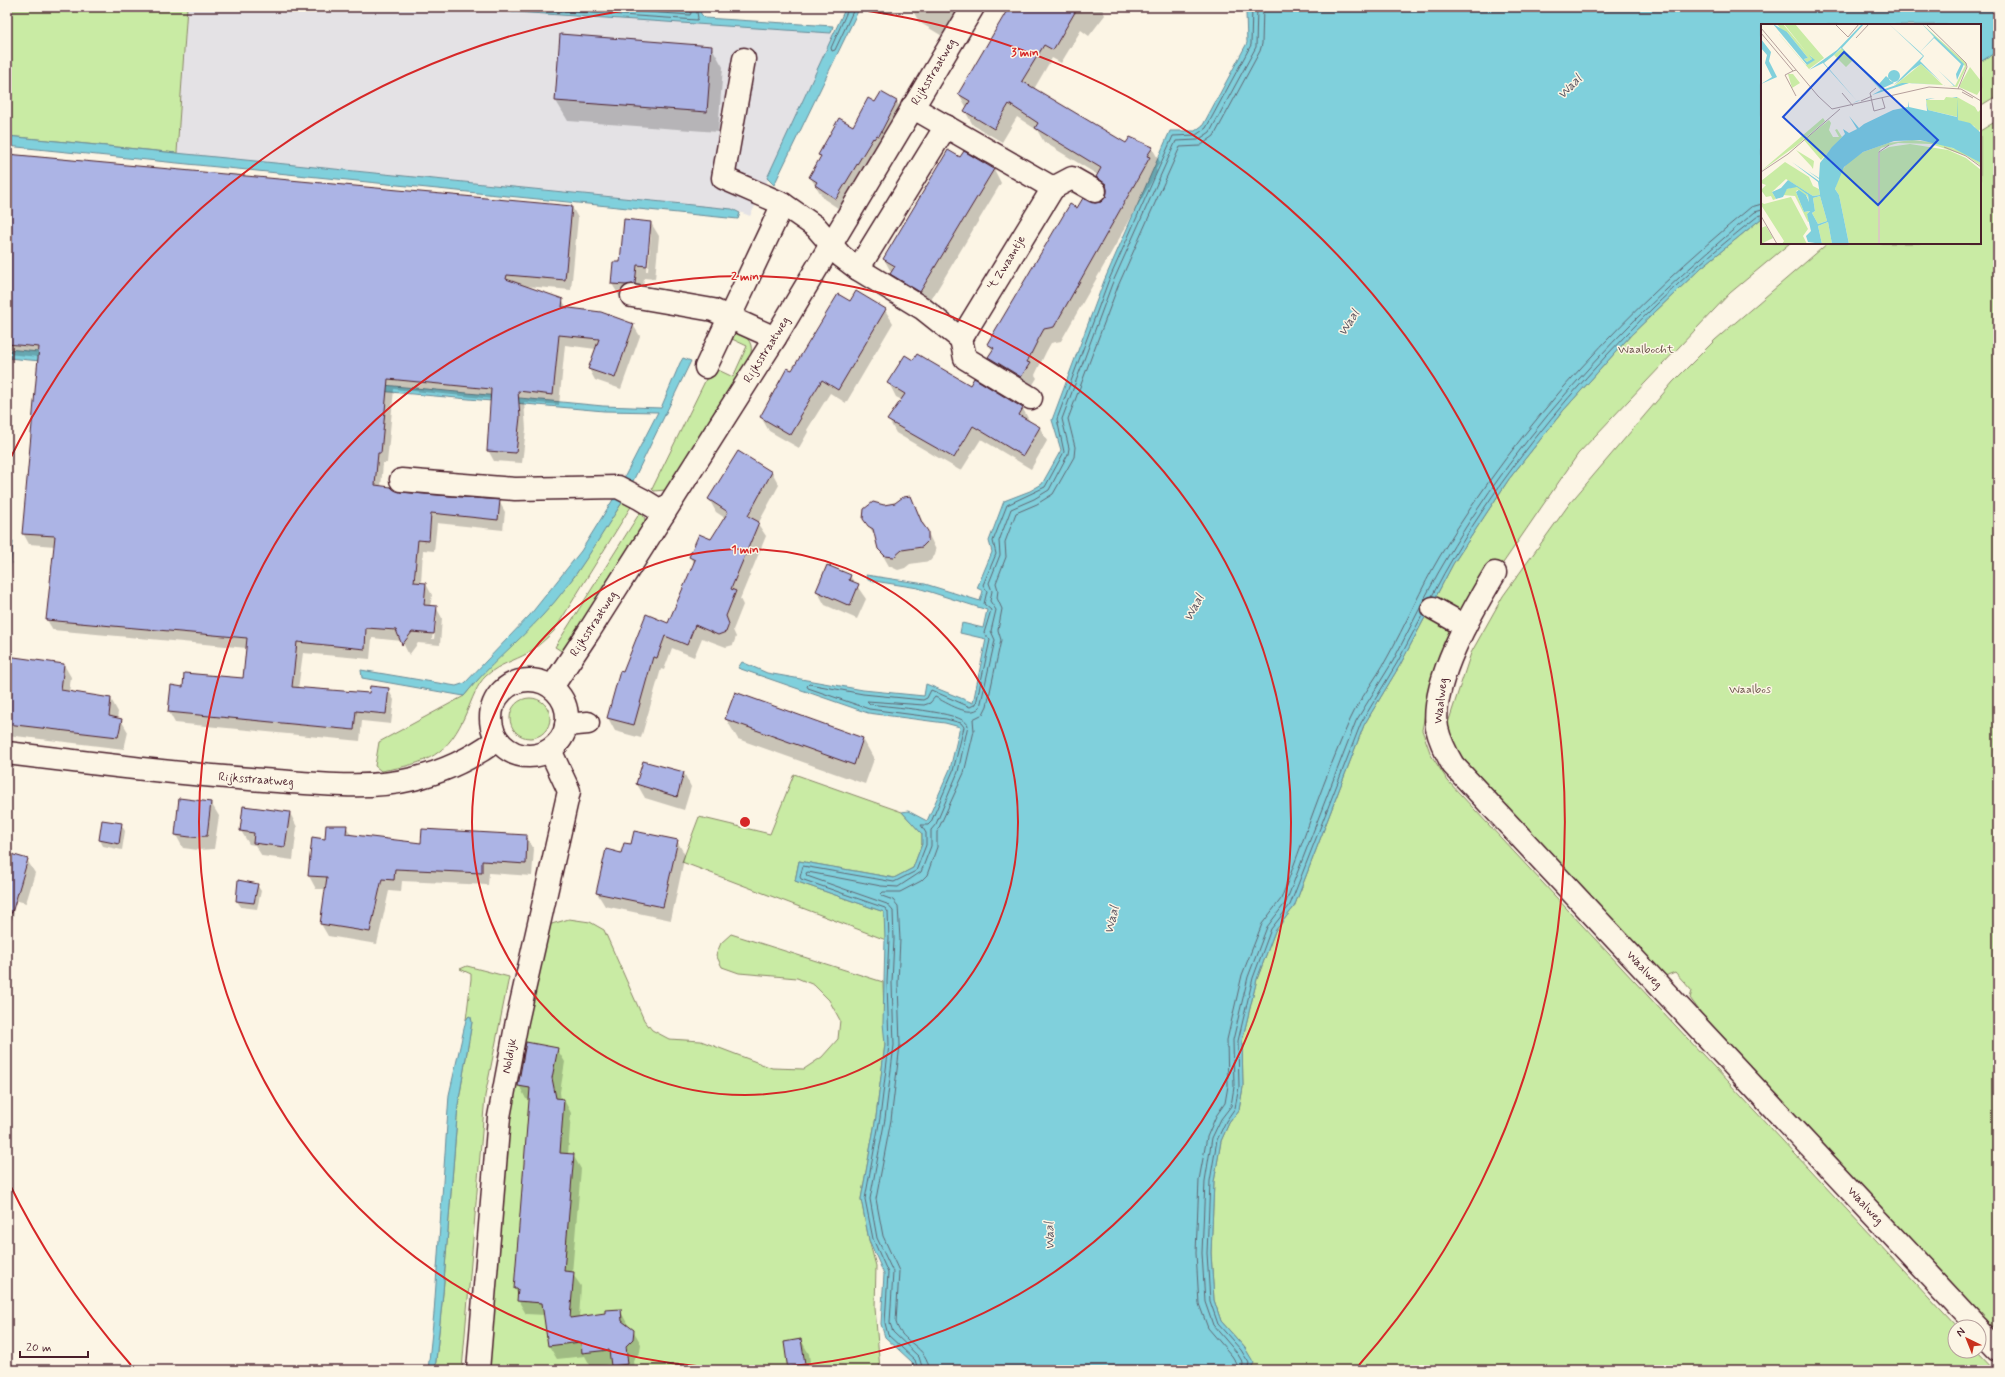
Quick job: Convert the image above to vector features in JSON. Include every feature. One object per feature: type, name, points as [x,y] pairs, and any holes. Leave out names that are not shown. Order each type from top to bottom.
[{"type":"street","name":"Rijksstraatweg","points":[[552,687],[591,644],[664,513],[775,338],[973,7]]},
{"type":"street","points":[[744,59],[723,178],[783,204],[816,227],[841,256],[858,269],[922,308],[961,339],[964,358],[1030,398]]},
{"type":"street","points":[[912,107],[1052,188],[1072,178],[1095,191]]},
{"type":"street","points":[[858,269],[946,126]]},
{"type":"street","name":"'t Zwaantje","points":[[961,339],[1052,188]]},
{"type":"street","points":[[706,367],[783,204]]},
{"type":"street","points":[[632,296],[713,310],[775,338]]},
{"type":"street","points":[[401,480],[515,489],[618,487],[664,513]]},
{"type":"street","name":"Waalweg","points":[[1495,573],[1465,626],[1443,676],[1438,708],[1437,727],[1441,742],[1453,765],[1970,1319]]},
{"type":"street","points":[[1433,608],[1465,626]]},
{"type":"street","points":[[522,680],[538,681],[552,687],[565,704],[567,718],[566,725],[561,740],[550,750],[536,756],[521,756],[508,751],[497,740],[491,726],[490,718],[493,703],[502,690],[515,682],[522,680]]},
{"type":"street","points":[[566,725],[588,723]]},
{"type":"street","name":"Rijksstraatweg","points":[[7,753],[172,773],[330,785],[376,785],[412,780],[427,775],[473,756],[497,740]]},
{"type":"street","name":"Noldijk","points":[[478,1370],[499,1117],[517,1021],[569,791],[550,750]]},
{"type":"street","name":"Waalweg","points":[[1987,1337],[1998,1348]]},
{"type":"shaded area","points":[[187,7],[440,7],[831,33],[838,39],[750,216],[732,209],[177,153]]},
{"type":"green space","points":[[7,7],[187,7],[177,153],[7,136]]},
{"type":"green space","points":[[1998,51],[1998,95],[1981,105],[1981,61]]},
{"type":"green space","name":"Waalbos","points":[[1998,120],[1998,1331],[1701,1013],[1690,998],[1692,991],[1675,972],[1665,976],[1463,758],[1452,742],[1447,726],[1471,653],[1503,596],[1570,503],[1673,382],[1715,340],[1827,244],[1981,244],[1981,130]]},
{"type":"green space","name":"Waalbocht","points":[[1761,219],[1761,244],[1789,244],[1730,293],[1578,454],[1466,617],[1431,683],[1422,730],[1431,755],[1448,781],[1949,1319],[1947,1319],[1947,1359],[1987,1359],[1997,1370],[1250,1370],[1253,1363],[1245,1348],[1221,1321],[1214,1300],[1211,1253],[1214,1182],[1221,1141],[1229,1123],[1239,1110],[1243,1087],[1242,1041],[1257,979],[1275,931],[1294,907],[1364,725],[1400,665],[1453,564],[1509,479],[1563,411],[1631,335],[1702,267]]},
{"type":"green space","points":[[735,331],[738,331],[750,342],[750,358],[666,490],[654,491],[652,489],[712,367],[733,377],[747,346],[732,339]]},
{"type":"green space","points":[[623,501],[632,505],[554,631],[528,653],[501,666],[483,679],[477,688],[460,726],[444,748],[434,755],[412,765],[381,771],[375,766],[379,742],[464,696],[482,674],[574,577]]},
{"type":"green space","points":[[641,511],[645,519],[644,526],[563,652],[555,647]]},
{"type":"green space","points":[[534,698],[541,701],[547,707],[550,718],[549,726],[541,735],[534,738],[526,738],[519,735],[511,726],[510,714],[513,707],[522,699]]},
{"type":"green space","points":[[794,774],[902,812],[922,834],[922,844],[913,868],[894,878],[799,861],[795,881],[884,912],[886,940],[682,862],[699,817],[770,834]]},
{"type":"green space","points":[[569,919],[590,922],[604,930],[644,1020],[652,1030],[669,1039],[701,1041],[772,1068],[804,1069],[822,1057],[838,1039],[840,1020],[829,1000],[814,985],[797,978],[739,973],[722,967],[716,955],[721,943],[731,934],[883,982],[885,1044],[876,1117],[861,1199],[876,1266],[875,1308],[880,1370],[485,1370],[504,1127],[548,925]]},
{"type":"green space","points":[[467,966],[509,977],[485,1096],[462,1370],[435,1370],[443,1293],[458,1105],[472,1022],[469,1016],[466,1020],[471,974],[460,969]]},
{"type":"water","points":[[440,7],[700,7],[701,14],[705,18],[833,26],[831,33]]},
{"type":"water","points":[[846,7],[860,7],[774,185],[767,178]]},
{"type":"water","name":"Waal","points":[[1248,7],[1998,7],[1998,51],[1981,61],[1981,24],[1761,24],[1761,219],[1702,267],[1631,335],[1563,411],[1509,479],[1453,564],[1400,665],[1364,725],[1294,907],[1275,931],[1257,979],[1242,1041],[1243,1087],[1239,1110],[1229,1123],[1221,1141],[1214,1182],[1211,1253],[1214,1300],[1221,1321],[1245,1348],[1254,1363],[1250,1370],[914,1370],[912,1362],[885,1337],[881,1324],[884,1274],[869,1240],[861,1199],[876,1117],[885,1044],[883,1023],[885,940],[884,912],[795,881],[799,861],[894,878],[913,868],[922,844],[922,834],[902,812],[908,811],[927,821],[950,769],[960,727],[945,723],[868,713],[738,668],[742,662],[767,673],[863,690],[924,696],[926,684],[973,703],[986,639],[960,633],[962,623],[983,628],[987,610],[918,588],[868,580],[866,575],[925,584],[980,601],[983,591],[977,588],[992,552],[989,541],[1004,501],[1030,491],[1042,484],[1061,450],[1052,420],[1104,281],[1170,131],[1195,131],[1203,125],[1247,43],[1246,13]]},
{"type":"water","points":[[7,136],[732,209],[740,213],[738,219],[7,146]]},
{"type":"water","points":[[7,349],[603,406],[661,408],[683,358],[691,361],[633,481],[624,478],[658,412],[604,411],[7,358]]},
{"type":"water","points":[[614,498],[623,501],[586,560],[555,602],[464,696],[362,678],[361,670],[456,686],[465,683],[530,615],[581,551]]},
{"type":"water","points":[[7,542],[13,542],[7,600]]},
{"type":"water","points":[[469,1016],[471,1017],[472,1022],[458,1105],[443,1293],[435,1370],[428,1370],[434,1313],[449,1095],[466,1020]]},
{"type":"building","points":[[1009,7],[1078,7],[1053,50],[1044,45],[1022,81],[1126,143],[1130,137],[1153,147],[1147,156],[1150,157],[1054,327],[1044,329],[1027,362],[1030,363],[1021,377],[988,357],[994,348],[987,344],[1070,204],[1077,208],[1083,198],[1095,203],[1101,202],[1106,197],[1107,190],[1106,184],[1096,177],[1101,168],[1035,128],[1038,123],[1009,104],[994,129],[964,111],[970,101],[958,94]]},
{"type":"building","points":[[560,34],[712,46],[707,112],[555,101]]},
{"type":"building","points":[[881,92],[897,101],[879,136],[877,135],[874,139],[873,138],[836,199],[815,185],[817,182],[809,177],[821,156],[818,155],[839,118],[853,126],[868,98],[875,102]]},
{"type":"building","points":[[948,150],[960,157],[964,151],[994,169],[920,292],[890,274],[895,266],[883,259]]},
{"type":"building","points":[[7,154],[572,206],[565,280],[507,275],[506,279],[563,299],[562,307],[601,312],[634,324],[615,378],[588,369],[599,339],[559,335],[553,395],[518,391],[520,417],[516,453],[487,451],[491,389],[388,379],[381,453],[378,453],[375,485],[391,487],[400,492],[500,500],[498,520],[431,513],[429,541],[418,540],[414,582],[426,583],[424,605],[437,606],[434,634],[412,632],[402,645],[396,630],[366,628],[365,649],[297,642],[292,687],[369,693],[370,686],[389,688],[386,714],[356,711],[354,730],[168,712],[171,685],[183,687],[184,673],[243,678],[247,638],[46,620],[55,536],[22,534],[39,347],[7,344]]},
{"type":"building","points":[[624,219],[651,222],[647,266],[637,265],[635,284],[611,284],[613,262],[620,262]]},
{"type":"building","points":[[856,291],[886,309],[838,390],[822,380],[799,417],[801,418],[791,435],[760,417],[787,368],[792,370],[838,294],[850,301]]},
{"type":"building","points":[[917,354],[970,385],[974,378],[1023,408],[1019,415],[1040,427],[1023,456],[973,426],[954,458],[887,420],[905,394],[887,383],[905,355],[913,360]]},
{"type":"building","points":[[738,451],[772,472],[748,516],[759,522],[731,589],[736,591],[726,616],[729,624],[726,632],[718,635],[695,625],[687,645],[665,636],[657,658],[653,657],[634,725],[607,718],[620,671],[623,672],[646,614],[668,623],[695,560],[689,557],[699,534],[711,539],[728,512],[708,499]]},
{"type":"building","points":[[911,496],[922,523],[928,531],[928,541],[922,547],[902,550],[894,557],[885,556],[878,549],[873,529],[868,526],[863,519],[864,509],[873,502],[884,505],[895,503],[903,497]]},
{"type":"building","points":[[827,565],[851,575],[849,580],[859,584],[850,606],[816,591]]},
{"type":"building","points":[[7,656],[64,664],[61,690],[111,698],[109,716],[122,719],[118,737],[7,724]]},
{"type":"building","points":[[735,692],[863,738],[854,765],[725,719]]},
{"type":"building","points":[[643,761],[684,772],[677,797],[636,784]]},
{"type":"building","points":[[179,798],[211,802],[207,836],[190,837],[175,835]]},
{"type":"building","points":[[243,806],[290,812],[285,847],[253,843],[254,833],[240,831]]},
{"type":"building","points":[[102,820],[122,823],[119,844],[99,840]]},
{"type":"building","points":[[326,825],[347,825],[346,834],[421,843],[422,829],[527,835],[526,864],[482,861],[482,873],[395,869],[394,880],[382,879],[370,932],[320,924],[327,877],[308,876],[312,837],[325,839]]},
{"type":"building","points":[[634,831],[678,840],[663,907],[596,893],[606,849],[621,853],[624,843],[631,844]]},
{"type":"building","points":[[7,853],[28,859],[12,913],[7,912]]},
{"type":"building","points":[[238,880],[258,884],[254,903],[236,901]]},
{"type":"building","points":[[526,1042],[558,1048],[552,1078],[556,1098],[564,1099],[560,1153],[574,1154],[564,1271],[574,1272],[570,1318],[605,1313],[605,1310],[621,1309],[622,1321],[634,1330],[633,1339],[626,1346],[628,1364],[611,1366],[609,1350],[582,1353],[581,1342],[548,1346],[542,1303],[517,1301],[518,1289],[514,1289],[530,1088],[518,1086]]},
{"type":"building","points":[[801,1339],[806,1370],[788,1370],[784,1342]]}]
